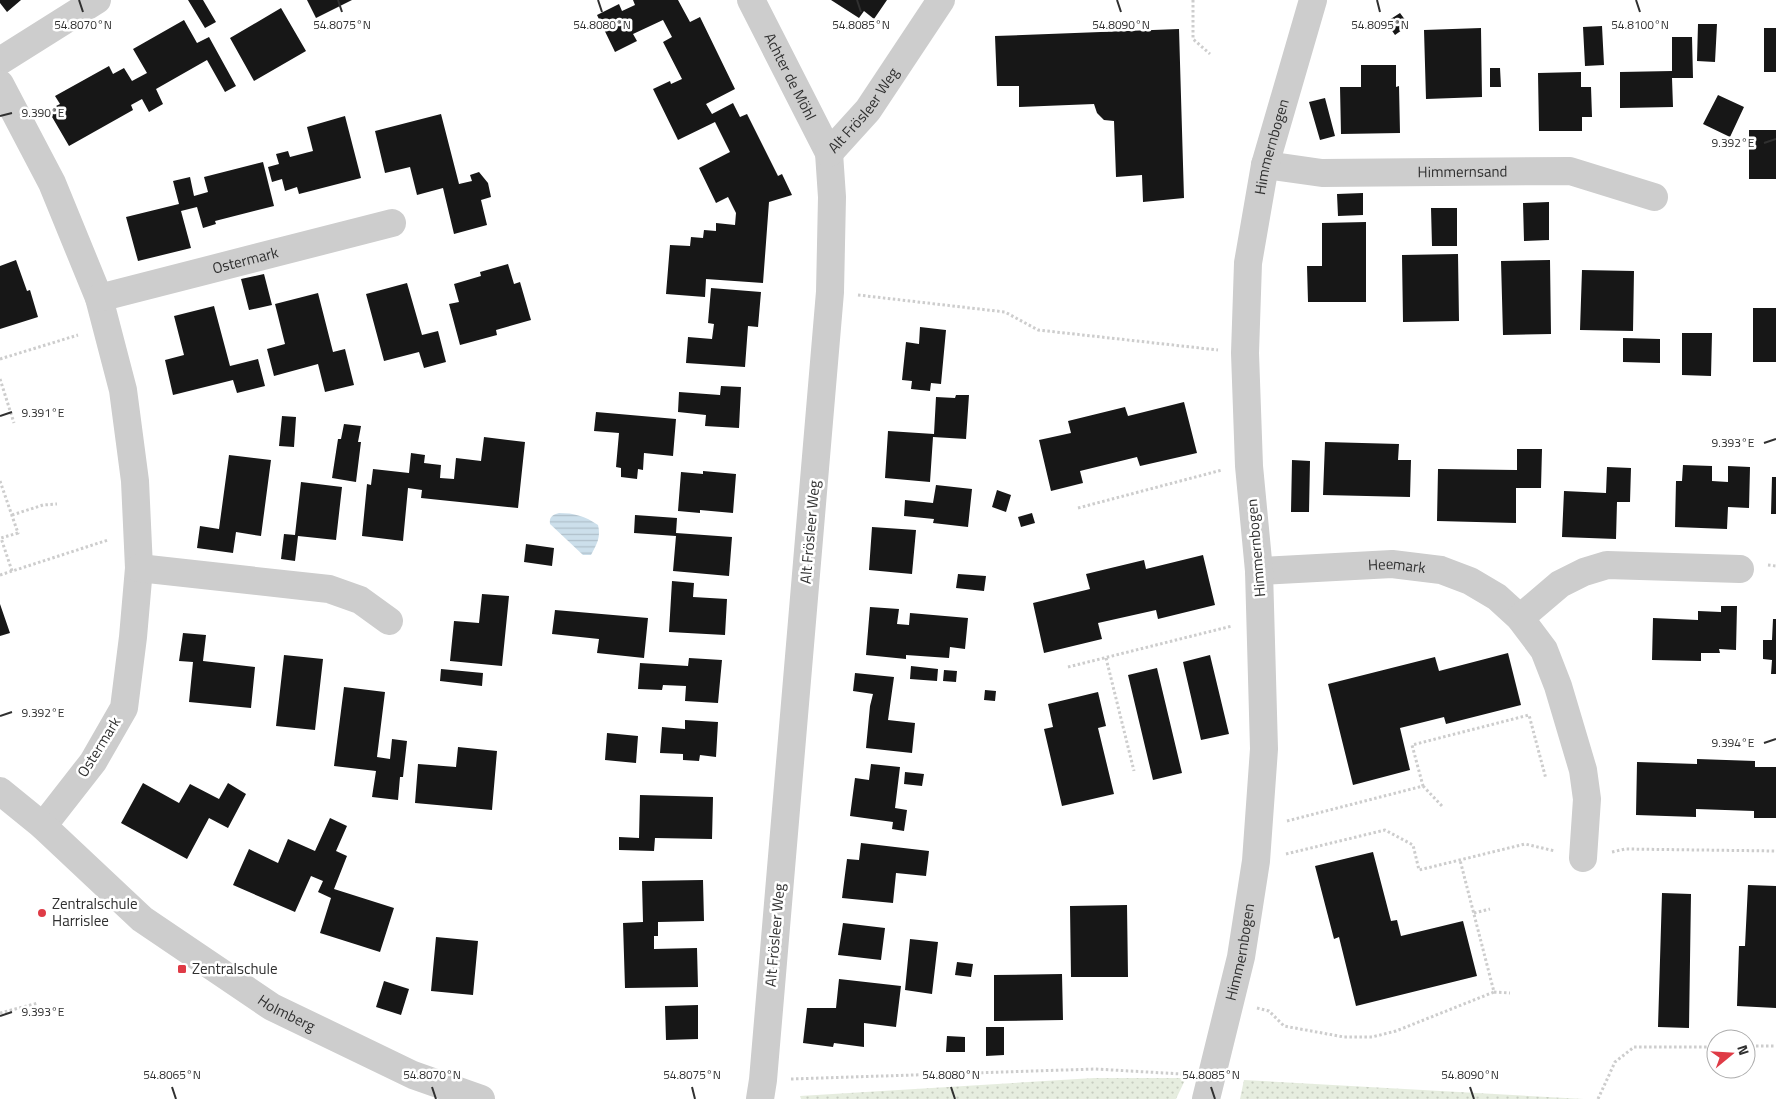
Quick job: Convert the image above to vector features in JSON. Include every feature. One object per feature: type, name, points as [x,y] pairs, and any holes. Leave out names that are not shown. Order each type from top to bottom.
[{"type":"street","points":[[0,61],[97,0]]},
{"type":"street","name":"Achter de Möhl","points":[[751,0],[829,153]]},
{"type":"street","name":"Alt Frösleer Weg","points":[[761,1089],[830,292],[832,197],[829,153],[868,110],[941,0]]},
{"type":"street","name":"Himmernbogen","points":[[1209,1087],[1241,956],[1256,862],[1264,749],[1259,571],[1249,466],[1244,352],[1248,264],[1266,165],[1312,0]]},
{"type":"street","name":"Ostermark","points":[[0,84],[52,183],[99,298],[124,390],[134,464],[139,568],[124,708],[93,762],[43,826]]},
{"type":"street","name":"Himmernsand","points":[[1266,165],[1322,173],[1570,171],[1654,197]]},
{"type":"street","name":"Ostermark","points":[[99,298],[392,224]]},
{"type":"street","name":"Heemark","points":[[1259,571],[1392,564],[1441,570],[1470,581],[1497,597],[1520,618],[1544,650],[1558,686],[1583,770],[1587,799],[1583,858]]},
{"type":"street","points":[[1520,618],[1560,584],[1584,572],[1607,565],[1740,569]]},
{"type":"street","points":[[139,568],[329,589],[360,600],[388,621]]},
{"type":"street","name":"Holmberg","points":[[0,791],[43,826],[142,918],[272,1007],[414,1075],[481,1099]]},
{"type":"path","points":[[1193,0],[1193,39],[1210,54]]},
{"type":"path","points":[[830,292],[1004,312],[1038,330],[1244,352]]},
{"type":"path","points":[[0,358],[106,326]]},
{"type":"path","points":[[0,379],[14,423]]},
{"type":"path","points":[[1078,508],[1220,470],[1249,466]]},
{"type":"path","points":[[0,480],[18,532],[1,538],[12,571]]},
{"type":"path","points":[[12,515],[44,505],[57,504]]},
{"type":"path","points":[[0,575],[137,530]]},
{"type":"path","points":[[1068,667],[1240,624],[1261,627]]},
{"type":"path","points":[[1106,658],[1134,771]]},
{"type":"path","points":[[1442,806],[1423,786],[1412,745],[1529,714],[1546,779]]},
{"type":"path","points":[[1258,814],[1287,822],[1423,786]]},
{"type":"path","points":[[1256,862],[1385,830],[1413,845],[1419,870],[1525,844],[1583,858],[1625,849],[1776,851]]},
{"type":"path","points":[[1460,860],[1494,992]]},
{"type":"path","points":[[1474,913],[1490,909]]},
{"type":"path","points":[[1230,1001],[1269,1011],[1284,1026],[1344,1037],[1372,1037],[1396,1032],[1494,992],[1510,993]]},
{"type":"path","points":[[0,1012],[38,1003]]},
{"type":"path","points":[[1598,1099],[1615,1062],[1634,1047],[1706,1046]]},
{"type":"path","points":[[1756,1046],[1776,1046]]},
{"type":"path","points":[[761,1089],[1095,1069],[1209,1087]]},
{"type":"shaded area","points":[[1094,1078],[1186,1078],[1176,1099],[801,1099],[800,1096]]},
{"type":"shaded area","points":[[1244,1080],[1584,1099],[1240,1099]]},
{"type":"water","points":[[559,513],[589,519],[598,525],[598,540],[591,555],[583,555],[550,524],[552,517]]},
{"type":"building","points":[[0,0],[21,0],[7,12],[0,3]]},
{"type":"building","points":[[188,0],[203,0],[216,22],[205,28]]},
{"type":"building","points":[[307,0],[352,0],[316,18]]},
{"type":"building","points":[[633,0],[678,0],[690,22],[700,17],[735,89],[706,104],[712,114],[733,103],[740,117],[747,114],[778,176],[782,174],[792,195],[769,202],[763,283],[706,279],[705,297],[666,294],[670,245],[690,246],[691,237],[703,238],[704,230],[716,231],[716,223],[735,225],[736,213],[728,197],[716,203],[699,168],[730,152],[715,122],[678,140],[653,89],[670,81],[671,84],[682,79],[663,42],[672,37],[663,20],[633,34],[637,41],[615,52],[597,15],[619,4],[622,11],[635,5]]},
{"type":"building","points":[[831,0],[887,0],[874,19],[864,11],[859,18]]},
{"type":"building","points":[[281,8],[306,51],[254,81],[230,38]]},
{"type":"building","points":[[1400,13],[1409,25],[1395,35],[1386,22]]},
{"type":"building","points":[[184,20],[197,43],[209,37],[236,86],[225,92],[207,60],[156,89],[163,104],[149,112],[142,99],[131,105],[133,110],[69,146],[48,110],[60,104],[55,96],[109,66],[113,74],[124,68],[132,81],[147,73],[133,49]]},
{"type":"building","points":[[1698,24],[1717,24],[1715,62],[1697,61]]},
{"type":"building","points":[[1602,26],[1604,65],[1585,66],[1583,27]]},
{"type":"building","points":[[1481,28],[1482,97],[1426,99],[1424,30]]},
{"type":"building","points":[[1764,28],[1776,28],[1776,72],[1764,72]]},
{"type":"building","points":[[1179,29],[1184,198],[1143,202],[1142,175],[1116,177],[1114,121],[1104,120],[1097,113],[1094,104],[1019,107],[1019,86],[997,86],[995,36]]},
{"type":"building","points":[[1672,37],[1692,37],[1693,78],[1672,78],[1673,107],[1620,108],[1620,72],[1672,71]]},
{"type":"building","points":[[1361,65],[1396,65],[1396,87],[1399,86],[1400,133],[1341,134],[1340,87],[1361,87]]},
{"type":"building","points":[[1490,68],[1500,68],[1501,87],[1490,87]]},
{"type":"building","points":[[1581,72],[1581,87],[1591,87],[1592,117],[1582,117],[1582,131],[1539,131],[1538,73]]},
{"type":"building","points":[[1718,95],[1744,107],[1730,137],[1703,124]]},
{"type":"building","points":[[1325,98],[1335,136],[1320,140],[1309,102]]},
{"type":"building","points":[[441,114],[459,184],[472,181],[470,175],[479,172],[488,183],[491,197],[481,200],[487,225],[454,234],[443,188],[417,195],[410,167],[385,173],[375,131]]},
{"type":"building","points":[[345,116],[361,178],[299,194],[297,187],[285,191],[282,179],[272,182],[268,167],[279,164],[276,154],[288,151],[290,157],[313,151],[307,127]]},
{"type":"building","points":[[1749,130],[1776,130],[1776,179],[1749,179]]},
{"type":"building","points":[[263,162],[274,206],[215,221],[216,224],[203,228],[197,207],[181,211],[191,248],[138,261],[126,217],[179,204],[173,181],[190,177],[194,196],[208,192],[204,177]]},
{"type":"building","points":[[1363,193],[1363,215],[1338,216],[1337,194]]},
{"type":"building","points":[[1549,202],[1549,240],[1524,241],[1523,203]]},
{"type":"building","points":[[1431,208],[1457,208],[1457,246],[1432,246]]},
{"type":"building","points":[[1366,222],[1366,302],[1308,302],[1307,266],[1322,266],[1322,223]]},
{"type":"building","points":[[1458,254],[1459,321],[1403,322],[1402,255]]},
{"type":"building","points":[[16,260],[27,291],[30,290],[38,317],[0,329],[0,266]]},
{"type":"building","points":[[1550,260],[1551,334],[1503,335],[1501,261]]},
{"type":"building","points":[[508,264],[514,284],[520,282],[531,320],[496,330],[497,335],[460,345],[449,304],[459,302],[454,284],[481,276],[480,272]]},
{"type":"building","points":[[1582,270],[1634,271],[1633,331],[1580,330]]},
{"type":"building","points":[[264,274],[272,305],[249,310],[241,279]]},
{"type":"building","points":[[407,283],[422,335],[438,331],[446,362],[424,368],[419,352],[384,361],[366,294]]},
{"type":"building","points":[[711,288],[761,292],[758,327],[748,326],[745,367],[686,363],[688,337],[712,339],[714,324],[708,323]]},
{"type":"building","points":[[318,293],[333,352],[345,349],[354,385],[325,392],[318,364],[274,376],[267,349],[285,344],[275,304]]},
{"type":"building","points":[[214,306],[230,366],[258,359],[265,386],[237,393],[233,380],[173,395],[165,360],[184,355],[174,316]]},
{"type":"building","points":[[1753,308],[1776,308],[1776,362],[1753,362]]},
{"type":"building","points":[[920,327],[946,330],[941,384],[931,383],[930,391],[911,389],[912,381],[902,380],[906,342],[919,344]]},
{"type":"building","points":[[1682,333],[1712,333],[1711,376],[1682,375]]},
{"type":"building","points":[[1623,338],[1660,339],[1660,363],[1623,362]]},
{"type":"building","points":[[721,386],[741,387],[739,428],[705,426],[706,415],[678,412],[679,392],[720,395]]},
{"type":"building","points":[[956,395],[969,395],[966,439],[933,437],[930,482],[885,478],[888,431],[934,434],[936,397],[955,398]]},
{"type":"building","points":[[1184,402],[1197,453],[1140,466],[1137,457],[1080,471],[1083,483],[1051,491],[1039,440],[1071,433],[1068,421],[1125,407],[1128,416]]},
{"type":"building","points":[[596,412],[676,419],[673,456],[644,453],[643,470],[638,469],[637,479],[621,477],[621,468],[616,467],[619,433],[594,431]]},
{"type":"building","points":[[282,416],[296,417],[294,447],[279,446]]},
{"type":"building","points":[[344,424],[361,426],[358,442],[361,442],[356,482],[332,478],[338,439],[341,439]]},
{"type":"building","points":[[484,437],[525,442],[518,508],[421,498],[422,490],[408,488],[403,541],[362,536],[367,484],[371,485],[373,469],[409,473],[411,453],[425,455],[424,463],[441,465],[440,478],[454,479],[456,458],[481,461]]},
{"type":"building","points":[[1325,442],[1399,444],[1398,460],[1411,460],[1410,497],[1323,495]]},
{"type":"building","points":[[1517,449],[1542,449],[1541,488],[1516,488],[1516,523],[1437,521],[1438,469],[1517,470]]},
{"type":"building","points":[[229,455],[271,460],[261,536],[236,532],[233,553],[197,548],[200,526],[219,529]]},
{"type":"building","points":[[1292,460],[1310,461],[1309,512],[1291,512]]},
{"type":"building","points":[[1683,465],[1712,466],[1712,481],[1728,482],[1728,466],[1750,467],[1749,508],[1728,507],[1727,529],[1675,527],[1676,481],[1682,481]]},
{"type":"building","points":[[1607,467],[1631,468],[1630,502],[1617,502],[1616,539],[1562,537],[1564,491],[1606,493]]},
{"type":"building","points":[[703,471],[736,474],[733,513],[700,510],[700,513],[678,511],[681,472],[703,474]]},
{"type":"building","points":[[1772,477],[1776,477],[1776,514],[1771,514]]},
{"type":"building","points":[[301,482],[342,487],[336,540],[298,536],[295,561],[281,559],[284,534],[295,535]]},
{"type":"building","points":[[936,485],[972,489],[968,527],[933,523],[934,519],[904,516],[905,500],[933,503]]},
{"type":"building","points":[[997,490],[1011,495],[1006,512],[992,507]]},
{"type":"building","points":[[1032,513],[1035,523],[1021,527],[1018,517]]},
{"type":"building","points":[[635,515],[677,518],[676,533],[732,537],[729,576],[673,571],[676,536],[634,533]]},
{"type":"building","points":[[872,527],[916,530],[912,574],[869,570]]},
{"type":"building","points":[[526,544],[554,548],[552,566],[524,562]]},
{"type":"building","points":[[1203,555],[1215,605],[1158,619],[1156,610],[1098,623],[1102,639],[1044,653],[1033,603],[1090,589],[1086,574],[1144,560],[1146,569]]},
{"type":"building","points":[[958,574],[986,576],[984,591],[956,588]]},
{"type":"building","points":[[672,581],[694,583],[693,597],[727,599],[725,635],[669,632]]},
{"type":"building","points":[[482,594],[509,596],[502,666],[450,661],[454,621],[479,623]]},
{"type":"building","points":[[0,604],[10,633],[0,636]]},
{"type":"building","points":[[1721,606],[1737,606],[1736,650],[1719,649],[1720,653],[1701,653],[1701,661],[1652,660],[1653,618],[1698,620],[1698,611],[1721,612]]},
{"type":"building","points":[[870,607],[899,609],[897,624],[909,625],[910,613],[968,618],[965,649],[950,647],[949,658],[906,655],[906,659],[866,655]]},
{"type":"building","points":[[555,610],[648,618],[644,658],[597,653],[599,639],[552,634]]},
{"type":"building","points":[[1773,619],[1776,619],[1776,674],[1771,674],[1772,660],[1763,659],[1763,640],[1772,640]]},
{"type":"building","points":[[183,633],[206,635],[203,661],[255,667],[251,708],[189,702],[193,662],[179,661]]},
{"type":"building","points":[[1508,653],[1521,705],[1446,724],[1444,717],[1400,728],[1410,770],[1353,785],[1328,684],[1435,657],[1439,671]]},
{"type":"building","points":[[284,655],[323,659],[315,730],[276,726]]},
{"type":"building","points":[[1210,655],[1229,734],[1201,740],[1183,662]]},
{"type":"building","points":[[689,658],[722,660],[718,703],[685,701],[686,686],[663,685],[662,690],[638,689],[640,663],[688,666]]},
{"type":"building","points":[[911,666],[938,669],[937,681],[910,679]]},
{"type":"building","points":[[1157,668],[1182,773],[1153,780],[1128,675]]},
{"type":"building","points":[[441,669],[483,673],[482,686],[440,681]]},
{"type":"building","points":[[944,670],[957,671],[956,682],[943,681]]},
{"type":"building","points":[[855,673],[894,677],[888,720],[915,723],[912,753],[866,748],[873,694],[853,691]]},
{"type":"building","points":[[344,687],[385,692],[377,757],[390,759],[392,739],[407,741],[398,800],[372,797],[376,771],[334,766]]},
{"type":"building","points":[[985,690],[996,691],[995,701],[984,700]]},
{"type":"building","points":[[1098,692],[1106,726],[1098,728],[1114,794],[1062,806],[1044,729],[1053,727],[1048,704]]},
{"type":"building","points":[[685,720],[718,722],[716,757],[700,755],[699,761],[683,760],[683,754],[660,753],[662,727],[685,729]]},
{"type":"building","points":[[607,733],[638,736],[636,763],[605,760]]},
{"type":"building","points":[[458,747],[497,751],[492,810],[415,803],[418,764],[456,767]]},
{"type":"building","points":[[1697,759],[1755,761],[1755,767],[1776,767],[1776,818],[1754,818],[1754,811],[1696,809],[1696,817],[1636,815],[1637,762],[1697,764]]},
{"type":"building","points":[[871,764],[900,767],[895,808],[907,810],[904,831],[892,829],[893,822],[850,816],[855,778],[869,780]]},
{"type":"building","points":[[905,772],[924,774],[922,786],[904,784]]},
{"type":"building","points":[[143,783],[179,803],[190,784],[219,799],[228,783],[246,794],[228,828],[209,818],[187,859],[121,823]]},
{"type":"building","points":[[640,795],[713,797],[712,839],[655,838],[654,851],[619,850],[619,837],[639,838]]},
{"type":"building","points":[[330,818],[347,826],[336,851],[347,856],[334,889],[394,908],[380,952],[320,933],[331,898],[318,892],[323,881],[311,876],[295,912],[233,885],[249,849],[278,863],[288,839],[315,851]]},
{"type":"building","points":[[861,843],[929,851],[926,876],[896,873],[893,903],[842,898],[847,859],[859,860]]},
{"type":"building","points":[[1373,852],[1391,921],[1397,920],[1401,936],[1463,921],[1477,976],[1356,1006],[1339,937],[1334,939],[1315,866]]},
{"type":"building","points":[[703,880],[704,921],[658,922],[658,936],[654,936],[654,949],[697,948],[698,987],[625,988],[623,923],[643,922],[642,881]]},
{"type":"building","points":[[1748,885],[1776,886],[1776,1008],[1737,1006],[1739,946],[1745,946]]},
{"type":"building","points":[[1662,893],[1691,894],[1689,1028],[1658,1027]]},
{"type":"building","points":[[1127,905],[1128,977],[1071,977],[1070,906]]},
{"type":"building","points":[[843,923],[885,928],[881,960],[838,955]]},
{"type":"building","points":[[436,937],[478,941],[473,995],[431,991]]},
{"type":"building","points":[[910,939],[938,942],[932,994],[905,990]]},
{"type":"building","points":[[957,962],[973,964],[971,977],[955,975]]},
{"type":"building","points":[[1062,974],[1063,1020],[994,1021],[994,975]]},
{"type":"building","points":[[839,979],[901,986],[896,1027],[864,1023],[864,1047],[834,1043],[833,1047],[803,1043],[807,1008],[836,1008]]},
{"type":"building","points":[[384,981],[409,989],[401,1015],[376,1007]]},
{"type":"building","points":[[698,1005],[698,1039],[666,1040],[665,1006]]},
{"type":"building","points":[[986,1027],[1004,1027],[1004,1055],[986,1056]]},
{"type":"building","points":[[947,1036],[965,1037],[965,1052],[946,1052]]},
{"type":"place","name":"Zentralschule Harrislee","points":[[42,913]]},
{"type":"place","name":"Zentralschule","points":[[182,969]]}]
